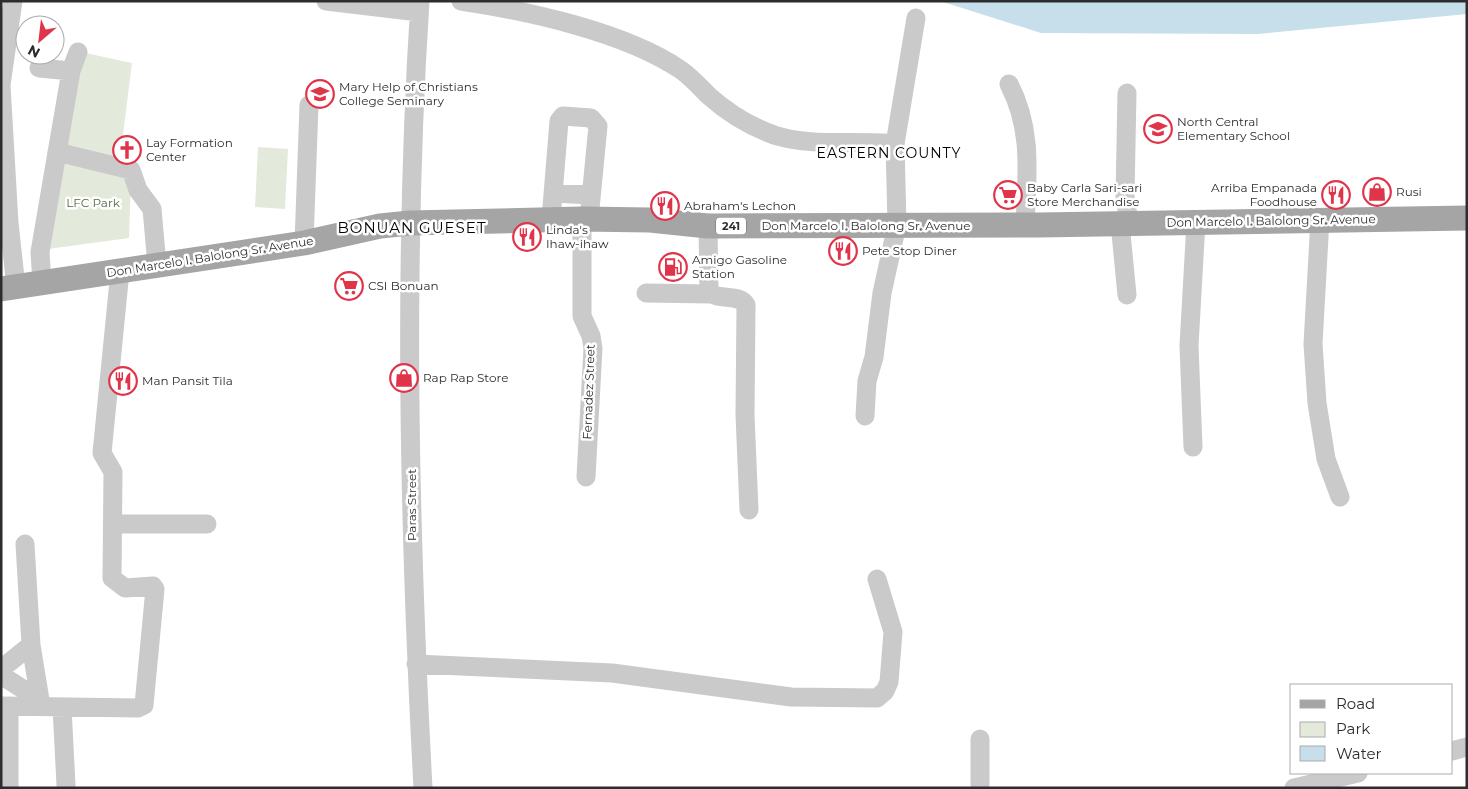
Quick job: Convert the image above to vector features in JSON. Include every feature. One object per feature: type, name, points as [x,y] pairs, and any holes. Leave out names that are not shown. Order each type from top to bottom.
[{"type":"main road","name":"Don Marcelo I. Balolong Sr. Avenue","points":[[9,288],[304,243],[380,226],[410,223],[551,220],[587,211],[708,226],[1025,225],[1467,218]]},
{"type":"street","points":[[9,288],[1,85],[12,1]]},
{"type":"street","points":[[326,1],[420,7]]},
{"type":"street","points":[[461,1],[558,22],[614,38],[681,70],[730,113],[773,134],[803,140],[867,141],[895,144]]},
{"type":"street","name":"Paras Street","points":[[420,7],[410,223],[412,545],[423,788]]},
{"type":"street","points":[[864,416],[867,381],[874,357],[882,293],[897,225],[895,144],[916,18]]},
{"type":"street","points":[[42,283],[40,252],[71,71],[78,52]]},
{"type":"street","points":[[39,68],[71,71]]},
{"type":"street","points":[[1009,84],[1019,103],[1026,130],[1025,225]]},
{"type":"street","points":[[1127,295],[1125,196],[1128,93]]},
{"type":"street","points":[[304,243],[309,105]]},
{"type":"street","name":"Fernadez Street","points":[[553,193],[560,118],[563,116],[592,118],[598,126],[587,211],[582,316],[592,340],[586,477]]},
{"type":"street","points":[[57,152],[131,170],[138,190],[152,208],[157,265]]},
{"type":"street","points":[[551,220],[553,193],[587,211]]},
{"type":"street","points":[[1320,219],[1314,294],[1313,353],[1317,403],[1326,459],[1340,497]]},
{"type":"street","points":[[1193,447],[1189,346],[1196,222]]},
{"type":"street","points":[[708,226],[710,294]]},
{"type":"street","points":[[9,788],[5,706],[40,703],[62,707],[138,708],[144,704],[155,589],[154,586],[125,588],[112,578],[113,472],[102,453],[120,271]]},
{"type":"street","points":[[646,293],[710,294],[740,299],[746,305],[745,415],[749,510]]},
{"type":"street","points":[[113,524],[206,524]]},
{"type":"street","points":[[25,544],[31,645],[40,703]]},
{"type":"street","points":[[416,664],[612,673],[791,697],[877,698],[886,692],[889,682],[893,632],[877,578]]},
{"type":"street","points":[[1,669],[31,645]]},
{"type":"street","points":[[1,675],[40,703]]},
{"type":"street","points":[[62,707],[66,785]]},
{"type":"street","points":[[980,738],[980,788]]},
{"type":"street","points":[[1453,751],[1467,748]]},
{"type":"street","points":[[1294,788],[1340,782],[1356,774]]},
{"type":"green space","name":"LFC Park","points":[[81,52],[132,63],[118,174],[131,177],[129,238],[48,249]]},
{"type":"green space","points":[[258,147],[288,149],[285,209],[255,207]]},
{"type":"water","points":[[940,1],[1467,1],[1467,14],[1258,34],[1041,33]]},
{"type":"place","name":"Mary Help of Christians College Seminary","points":[[320,94]]},
{"type":"place","name":"North Central Elementary School","points":[[1158,129]]},
{"type":"place","name":"Lay Formation Center","points":[[127,150]]},
{"type":"place","name":"Rusi","points":[[1377,192]]},
{"type":"place","name":"Baby Carla Sari-sari Store Merchandise","points":[[1008,195]]},
{"type":"place","name":"Arriba Empanada Foodhouse","points":[[1336,195]]},
{"type":"place","name":"Abraham's Lechon","points":[[665,206]]},
{"type":"place","name":"Linda's Ihaw-ihaw","points":[[527,237]]},
{"type":"place","name":"Pete Stop Diner","points":[[843,251]]},
{"type":"place","name":"Amigo Gasoline Station","points":[[673,267]]},
{"type":"place","name":"CSI Bonuan","points":[[349,286]]},
{"type":"place","name":"Rap Rap Store","points":[[404,378]]},
{"type":"place","name":"Man Pansit Tila","points":[[123,381]]},
{"type":"district","name":"EASTERN COUNTY","points":[[889,153]]},
{"type":"district","name":"BONUAN GUESET","points":[[412,228]]}]
